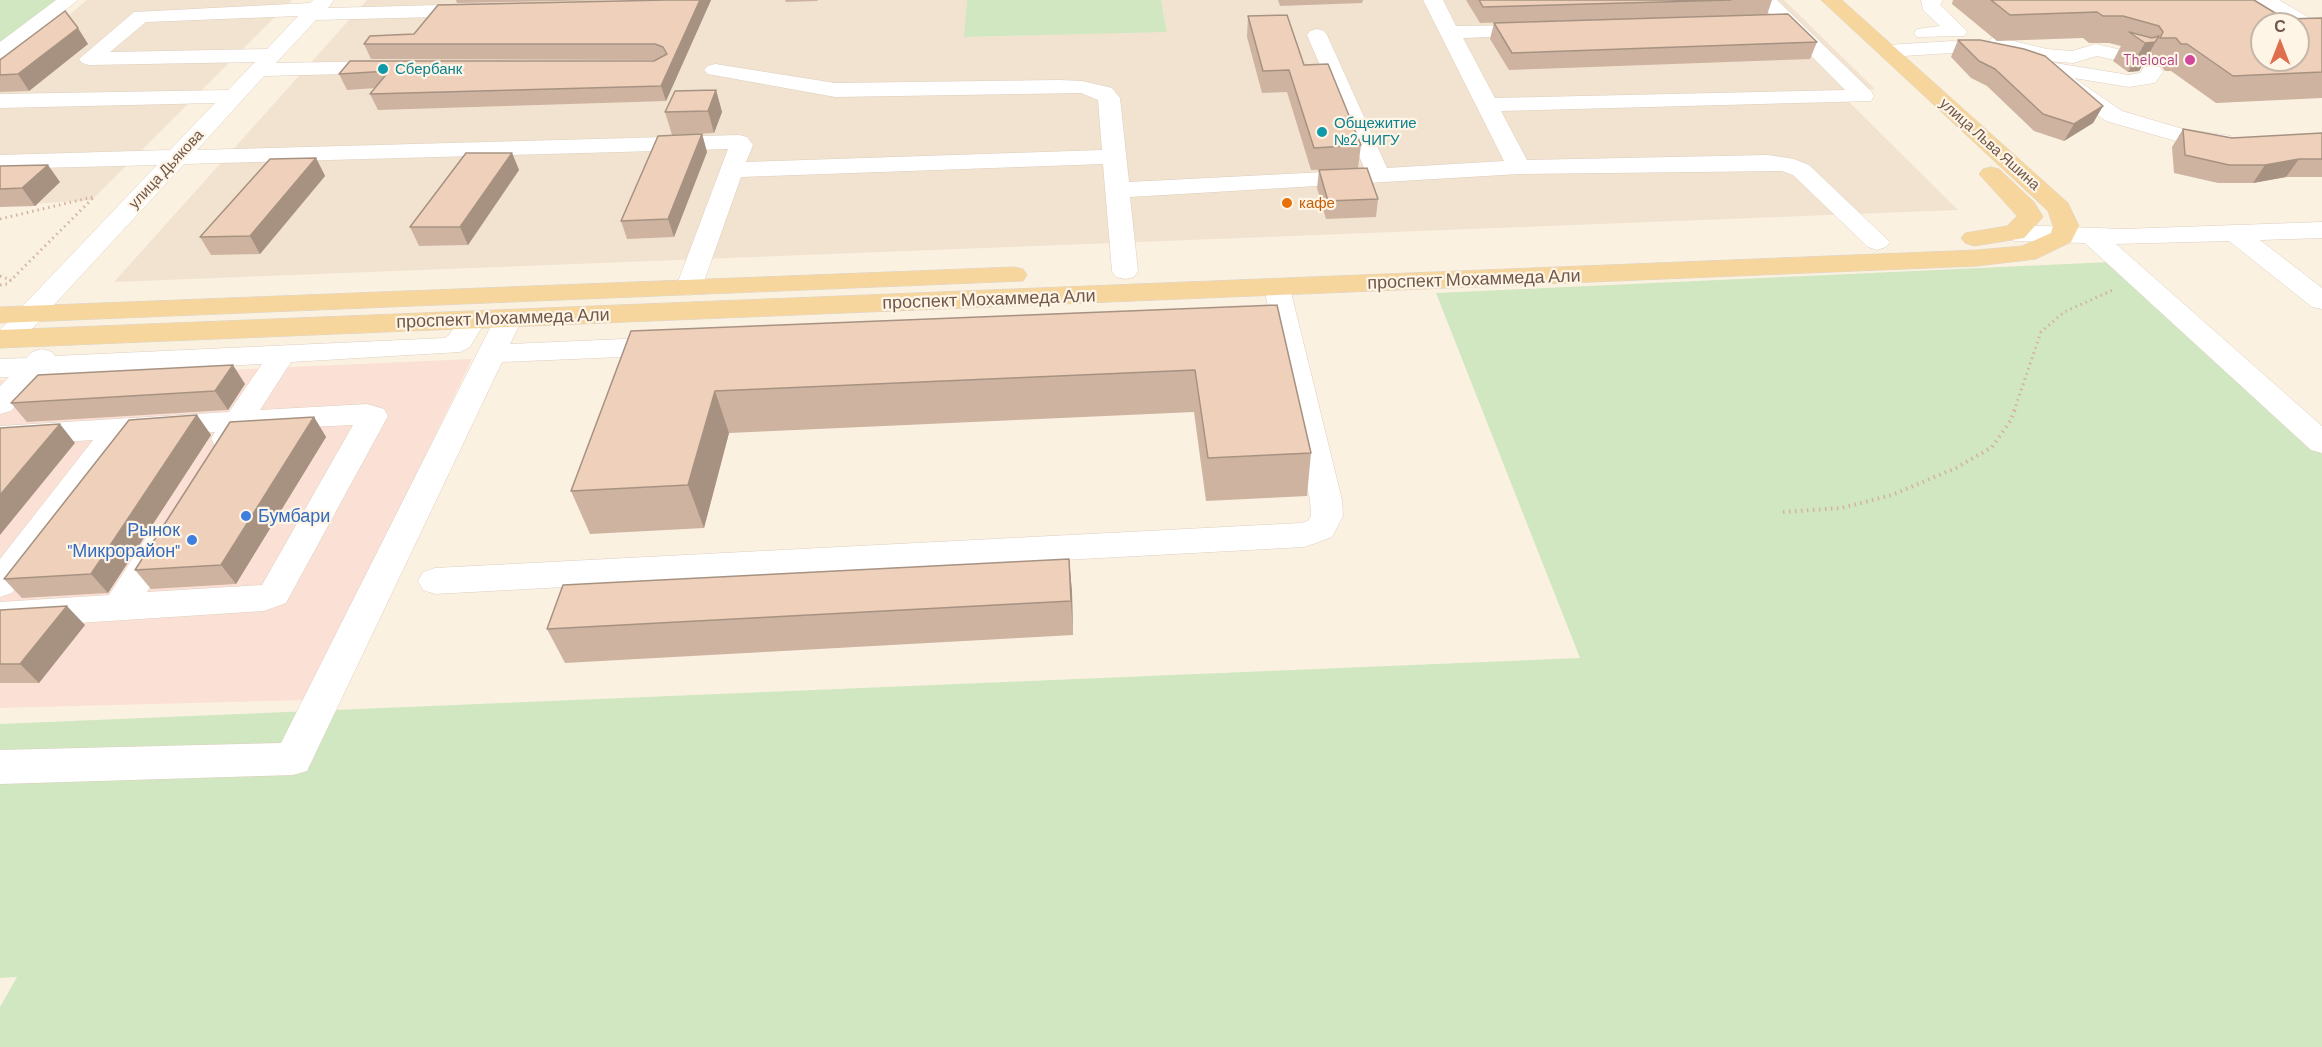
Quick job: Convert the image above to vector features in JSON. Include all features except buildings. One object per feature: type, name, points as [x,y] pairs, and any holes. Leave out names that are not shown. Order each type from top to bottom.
[{"type":"main road","name":"улица Льва Яшина","points":[[1823,4],[1865,43],[2025,207],[2030,217],[2015,233]]},
{"type":"main road","points":[[1865,43],[1887,51]]},
{"type":"main road","name":"улица Льва Яшина","points":[[1887,51],[2058,208],[2066,226],[2062,237]]},
{"type":"main road","points":[[1977,248],[2015,233]]},
{"type":"main road","points":[[1977,248],[2027,253],[2062,237]]},
{"type":"main road","name":"проспект Мохаммеда Али","points":[[2,331],[31,314],[1877,242],[1977,248]]},
{"type":"main road","name":"проспект Мохаммеда Али","points":[[2,331],[61,336],[1277,288],[1977,248]]},
{"type":"street","points":[[0,52],[68,0]]},
{"type":"street","points":[[1433,0],[1519,167]]},
{"type":"street","points":[[1487,105],[1863,96],[1766,0]]},
{"type":"street","points":[[1933,0],[1930,1],[1930,6],[1957,32]]},
{"type":"street","points":[[2265,0],[2322,34]]},
{"type":"street","points":[[410,66],[89,59],[141,16],[317,7],[492,9]]},
{"type":"street","name":"улица Дьякова","points":[[31,314],[317,7]]},
{"type":"street","points":[[1766,23],[1789,22]]},
{"type":"street","points":[[1450,32],[1555,29]]},
{"type":"street","points":[[1865,43],[1957,32],[2047,55],[2073,57],[2096,51],[2144,65],[2147,78],[2129,81],[2048,68],[2022,58],[1972,48],[1887,51]]},
{"type":"street","points":[[1317,35],[1379,176]]},
{"type":"street","points":[[2048,68],[2093,104],[2123,119],[2183,136],[2219,141],[2242,140]]},
{"type":"street","points":[[715,70],[835,90],[1059,86],[1093,88],[1109,98],[1125,271]]},
{"type":"street","points":[[0,101],[234,96]]},
{"type":"street","points":[[0,124],[27,101]]},
{"type":"street","points":[[0,162],[739,142],[741,145],[689,287]]},
{"type":"street","points":[[732,170],[1113,157]]},
{"type":"street","points":[[1116,190],[1519,167],[1767,162],[1786,164],[1801,170],[1877,242]]},
{"type":"street","points":[[2015,233],[2092,237],[2322,230]]},
{"type":"street","points":[[2236,234],[2322,301]]},
{"type":"street","points":[[2092,237],[2322,443]]},
{"type":"street","points":[[435,581],[1304,535],[1320,529],[1328,516],[1326,500],[1273,321],[1277,288]]},
{"type":"street","points":[[0,767],[293,759],[509,318]]},
{"type":"street","points":[[0,368],[450,346],[460,341],[472,320]]},
{"type":"street","points":[[0,404],[61,336]]},
{"type":"street","points":[[491,354],[692,345]]},
{"type":"street","points":[[213,461],[282,355]]},
{"type":"street","points":[[0,436],[367,414],[373,416],[274,594],[264,598],[0,615]]},
{"type":"street","points":[[0,584],[118,429]]},
{"type":"street","points":[[120,607],[182,510]]},
{"type":"path","points":[[0,219],[94,197],[7,284],[0,285]]},
{"type":"path","points":[[0,276],[11,280]]},
{"type":"path","points":[[1783,512],[1841,507],[1892,495],[1956,468],[1992,447],[2011,420],[2042,332],[2064,312],[2138,278]]},
{"type":"shaded area","points":[[87,0],[292,0],[92,200],[0,206],[0,72]]},
{"type":"shaded area","points":[[367,0],[967,0],[965,37],[1167,31],[1161,0],[1784,0],[1875,89],[1840,93],[1958,210],[114,282]]},
{"type":"shaded area","name":"Рынок \"Микрорайон\"","points":[[472,359],[308,700],[0,708],[0,380]]},
{"type":"green space","points":[[0,0],[60,0],[0,45]]},
{"type":"green space","points":[[967,0],[1161,0],[1167,32],[964,37]]},
{"type":"green space","points":[[2110,262],[2322,454],[2322,1047],[0,1047],[0,1007],[17,977],[0,978],[0,724],[1580,658],[1436,293]]},
{"type":"place","name":"Thelocal","points":[[2190,60]]},
{"type":"place","name":"Сбербанк","points":[[383,69]]},
{"type":"place","name":"Общежитие №2 ЧИГУ","points":[[1322,132]]},
{"type":"place","name":"кафе","points":[[1287,203]]},
{"type":"place","name":"Бумбари","points":[[246,516]]},
{"type":"place","name":"Рынок \"Микрорайон\"","points":[[192,540]]}]
